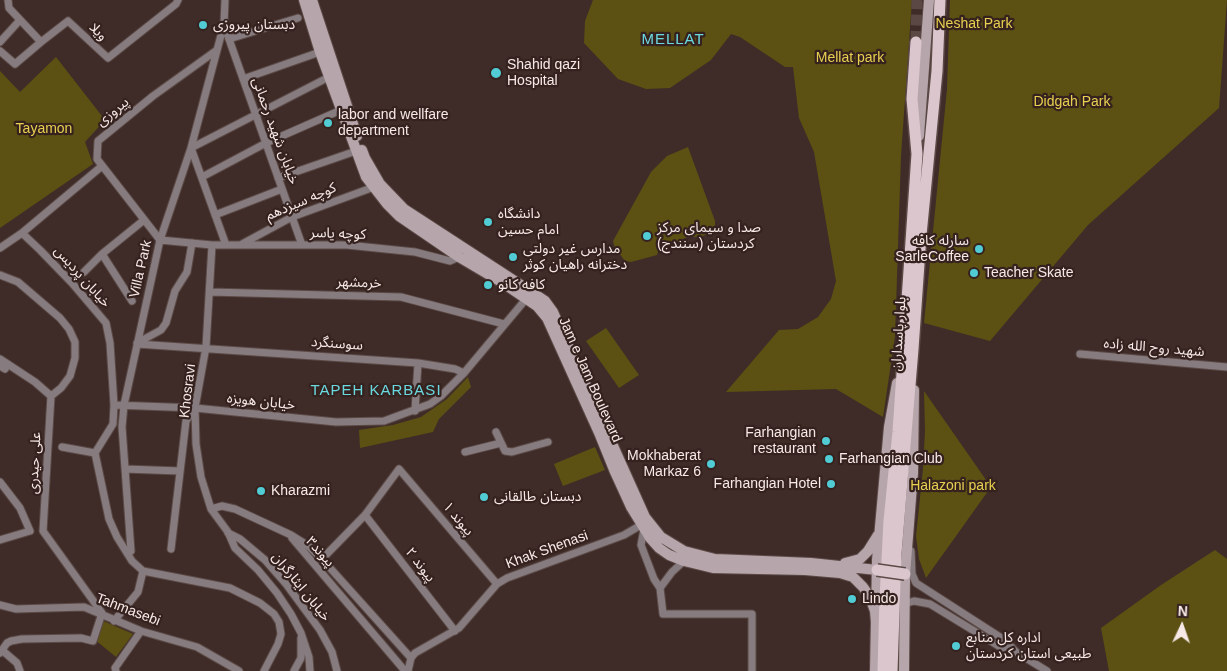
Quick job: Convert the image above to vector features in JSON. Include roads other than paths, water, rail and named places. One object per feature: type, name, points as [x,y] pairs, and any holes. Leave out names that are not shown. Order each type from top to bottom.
[{"type":"main road","name":"Jam e Jam Boulevard","points":[[304,0],[320,52],[333,75],[365,158],[380,184],[392,198],[422,222],[533,293],[544,301],[553,312],[652,527],[666,540],[684,551],[731,565],[840,573],[852,577],[863,586],[870,597],[875,611],[876,622]]},
{"type":"main road","name":"Jam e Jam Boulevard","points":[[312,0],[341,110],[366,177],[399,216],[537,306],[547,318],[615,472],[643,527],[659,548],[684,561],[713,568],[767,561],[877,570]]},
{"type":"main road","name":"بلوار پاسداران","points":[[892,671],[896,553],[909,348],[917,154],[929,0]]},
{"type":"main road","name":"بلوار پاسداران","points":[[877,670],[898,432],[921,235],[936,71],[940,0]]},
{"type":"main road","points":[[916,42],[912,99],[917,154]]},
{"type":"main road","points":[[904,671],[905,574],[914,428],[909,348]]},
{"type":"main road","points":[[877,670],[877,570],[889,427],[909,348]]},
{"type":"main road","points":[[834,565],[860,560],[880,532]]},
{"type":"main road","points":[[877,570],[905,574]]},
{"type":"street","points":[[0,51],[15,64],[42,42],[8,7],[8,0]]},
{"type":"street","name":"ویلا","points":[[42,42],[68,21],[105,57],[110,58],[176,4],[178,0]]},
{"type":"street","name":"Villa Park","points":[[131,551],[122,427],[124,405],[160,240],[191,148],[224,24],[225,0]]},
{"type":"street","points":[[229,39],[298,18]]},
{"type":"street","points":[[0,42],[20,20]]},
{"type":"street","name":"خیابان شهید رحمانی","points":[[224,24],[302,245]]},
{"type":"street","name":"پیروزی","points":[[160,240],[97,159],[98,140],[153,96],[217,50]]},
{"type":"street","points":[[243,79],[320,52]]},
{"type":"street","points":[[226,245],[191,148],[333,75]]},
{"type":"street","points":[[202,177],[266,143],[341,110]]},
{"type":"street","points":[[278,178],[356,151]]},
{"type":"street","points":[[0,248],[22,233],[102,166]]},
{"type":"street","name":"کوچه سیزدهم","points":[[240,245],[292,217],[374,187]]},
{"type":"street","points":[[215,216],[282,189]]},
{"type":"street","points":[[84,272],[102,254],[144,220]]},
{"type":"street","name":"خیابان پردیس","points":[[22,233],[72,284],[106,323],[110,343],[114,406],[113,424],[95,453]]},
{"type":"street","name":"کوچه یاسر","points":[[160,240],[212,245],[347,245],[415,252],[450,261],[460,257]]},
{"type":"street","points":[[137,344],[161,330],[166,323],[175,291],[187,272],[192,243]]},
{"type":"street","name":"Khosravi","points":[[212,245],[206,348],[195,408],[196,444],[201,477],[211,509],[228,532]]},
{"type":"street","points":[[102,254],[132,301]]},
{"type":"street","points":[[0,275],[18,282],[60,318],[75,342],[75,358],[70,376],[61,388],[51,396],[35,382],[0,359]]},
{"type":"street","name":"خرمشهر","points":[[210,292],[401,297],[504,324]]},
{"type":"street","name":"خیابان هویزه","points":[[114,406],[195,408],[336,422],[384,421],[415,411],[441,396],[464,373],[526,299]]},
{"type":"street","name":"سوسنگرد","points":[[137,344],[418,363],[456,369],[464,373]]},
{"type":"street","name":"شهید روح الله زاده","points":[[1080,354],[1227,367]]},
{"type":"street","points":[[415,411],[418,363]]},
{"type":"street","points":[[0,366],[5,369],[8,364]]},
{"type":"street","name":"علی حیدری","points":[[51,396],[43,531],[102,614]]},
{"type":"street","points":[[171,549],[186,421],[195,408]]},
{"type":"street","points":[[496,432],[505,451],[512,452],[548,442]]},
{"type":"street","points":[[465,452],[501,443]]},
{"type":"street","points":[[62,447],[95,453],[109,519],[117,537],[132,561],[143,571],[230,588],[245,594],[274,614],[279,622],[281,634],[264,671]]},
{"type":"street","points":[[126,469],[180,471]]},
{"type":"street","name":"پیوند ۱","points":[[365,515],[400,469],[497,584]]},
{"type":"street","points":[[0,482],[20,508],[30,531],[0,540]]},
{"type":"street","points":[[211,509],[222,506],[235,509],[290,536]]},
{"type":"street","points":[[322,559],[365,515]]},
{"type":"street","name":"پیوند ۲","points":[[365,515],[455,631]]},
{"type":"street","points":[[643,527],[641,545],[654,579],[660,588],[663,614],[752,614],[752,671]]},
{"type":"street","name":"Khak Shenasi","points":[[411,658],[415,653],[459,628],[497,584],[506,578],[643,527]]},
{"type":"street","points":[[228,532],[235,548],[277,592],[301,633],[309,657],[310,671]]},
{"type":"street","name":"خیابان ایثارگران","points":[[228,532],[240,539],[264,560],[286,584],[320,630],[332,652],[337,671]]},
{"type":"street","points":[[908,532],[912,574],[916,583],[1006,642],[1016,652],[1047,671]]},
{"type":"street","name":"پیوند۳","points":[[290,536],[307,545],[322,559],[411,658]]},
{"type":"street","name":"پیوند۳","points":[[290,536],[406,671]]},
{"type":"street","points":[[660,588],[672,572],[684,561]]},
{"type":"street","points":[[114,621],[138,592],[143,571]]},
{"type":"street","points":[[904,604],[914,601],[930,604],[1002,648],[1016,652]]},
{"type":"street","name":"Tahmasebi","points":[[0,605],[16,609],[84,608],[102,614],[114,621],[197,646],[239,671]]},
{"type":"street","points":[[958,621],[962,613]]},
{"type":"street","points":[[20,671],[17,663],[1,652],[11,640],[81,638],[93,642],[102,614]]},
{"type":"street","points":[[116,669],[141,630]]},
{"type":"street","points":[[294,671],[301,658],[301,633]]},
{"type":"street","points":[[406,671],[411,658]]},
{"type":"tunnel","points":[[916,42],[917,0]]},
{"type":"place","name":"دبستان پیروزی","points":[[203,25]]},
{"type":"place","name":"Shahid qazi Hospital","points":[[496,73]]},
{"type":"place","name":"labor and wellfare department","points":[[328,123]]},
{"type":"place","name":"دانشگاه امام حسین","points":[[488,222]]},
{"type":"place","name":"صدا و سیمای مرکز کردستان (سنندج)","points":[[647,236]]},
{"type":"place","name":"سارله کافه SarleCoffee","points":[[979,249]]},
{"type":"place","name":"مدارس غیر دولتی دخترانه راهیان کوثر","points":[[513,257]]},
{"type":"place","name":"Teacher Skate","points":[[974,273]]},
{"type":"place","name":"کافه کانو","points":[[488,285]]},
{"type":"place","name":"Farhangian restaurant","points":[[826,441]]},
{"type":"place","name":"Farhangian Club","points":[[829,459]]},
{"type":"place","name":"Mokhaberat Markaz 6","points":[[711,464]]},
{"type":"place","name":"Farhangian Hotel","points":[[831,484]]},
{"type":"place","name":"Kharazmi","points":[[261,491]]},
{"type":"place","name":"دبستان طالقانی","points":[[484,497]]},
{"type":"place","name":"Lindo","points":[[852,599]]},
{"type":"place","name":"اداره کل منابع طبیعی استان کردستان","points":[[956,646]]},
{"type":"district","name":"MELLAT","points":[[673,40]]},
{"type":"district","name":"TAPEH KARBASI","points":[[376,391]]},
{"type":"park label","name":"Neshat Park","points":[[974,24]]},
{"type":"park label","name":"Mellat park","points":[[850,58]]},
{"type":"park label","name":"Didgah Park","points":[[1072,102]]},
{"type":"park label","name":"Tayamon","points":[[44,129]]},
{"type":"park label","name":"Halazoni park","points":[[953,486]]}]
